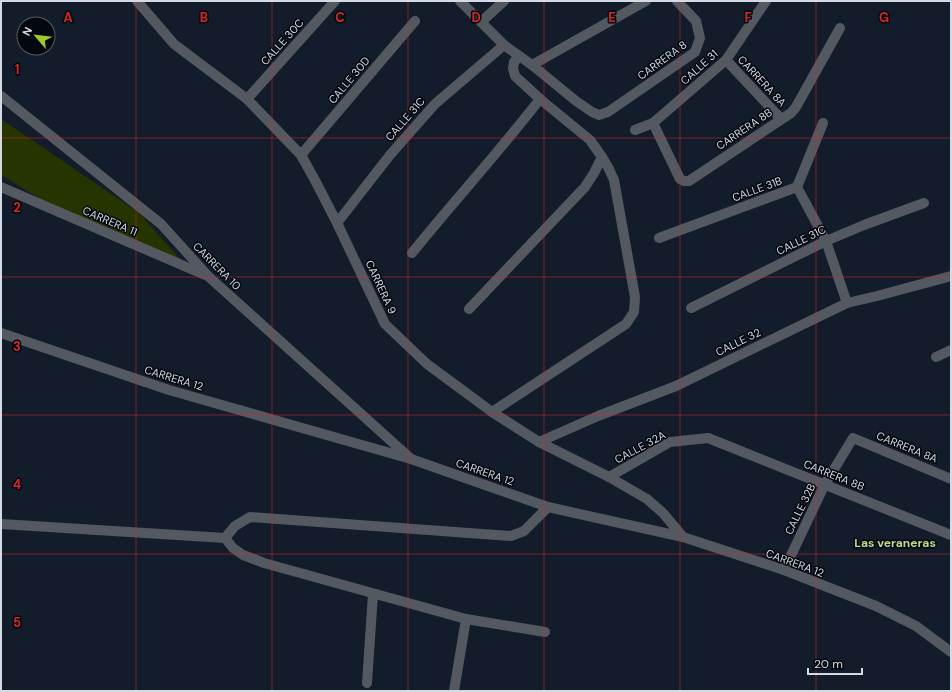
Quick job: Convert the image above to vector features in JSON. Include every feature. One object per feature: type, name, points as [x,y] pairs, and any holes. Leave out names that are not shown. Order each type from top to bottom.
[{"type":"street","name":"CARRERA 9","points":[[137,1],[174,44],[247,99],[301,155],[337,222],[385,324],[427,364],[492,412],[539,442],[609,477],[647,499],[663,513],[683,537]]},
{"type":"street","name":"CALLE 30C","points":[[247,99],[335,1]]},
{"type":"street","points":[[460,1],[504,45],[532,65],[646,1]]},
{"type":"street","points":[[481,22],[504,1]]},
{"type":"street","name":"CARRERA 8","points":[[532,65],[576,101],[592,112],[599,115],[608,112],[696,52],[700,38],[696,21],[677,1]]},
{"type":"street","name":"CALLE 31","points":[[635,130],[653,123],[726,60],[766,1]]},
{"type":"street","name":"CALLE 30D","points":[[301,155],[415,21]]},
{"type":"street","name":"CARRERA 8B","points":[[653,123],[680,179],[689,181],[791,113],[796,107],[840,28]]},
{"type":"street","name":"CALLE 31C","points":[[337,222],[390,155],[435,104],[504,45]]},
{"type":"street","points":[[492,412],[626,324],[634,312],[635,297],[614,180],[602,157],[590,140],[540,99],[515,76],[513,68],[514,62],[519,56]]},
{"type":"street","name":"CARRERA 8A","points":[[726,60],[781,119]]},
{"type":"street","name":"CARRERA 10","points":[[1,96],[161,224],[209,277],[412,459]]},
{"type":"street","points":[[412,253],[445,212],[516,130],[540,99]]},
{"type":"street","name":"CALLE 31B","points":[[659,238],[797,187],[823,123]]},
{"type":"street","points":[[469,309],[585,187],[602,157]]},
{"type":"street","name":"CARRERA 11","points":[[1,187],[209,277]]},
{"type":"street","points":[[797,187],[826,241],[847,303]]},
{"type":"street","name":"CALLE 31C","points":[[691,308],[826,241],[924,203]]},
{"type":"street","name":"CALLE 32","points":[[539,442],[598,416],[676,386],[847,303],[951,276]]},
{"type":"street","name":"CARRERA 12","points":[[1,333],[168,390],[412,459],[548,507],[683,537],[784,570],[876,606],[916,626],[951,652]]},
{"type":"street","points":[[936,357],[951,350]]},
{"type":"street","name":"CARRERA 8B","points":[[708,438],[951,535]]},
{"type":"street","name":"CALLE 32A","points":[[609,477],[670,442],[708,438]]},
{"type":"street","name":"CARRERA 8A","points":[[853,438],[951,478]]},
{"type":"street","name":"CALLE 32B","points":[[784,570],[825,484],[853,438]]},
{"type":"street","points":[[225,538],[235,526],[250,517],[511,536],[524,531],[548,507]]},
{"type":"street","points":[[1,524],[225,538],[233,548],[243,555],[264,564],[466,619],[545,632]]},
{"type":"street","points":[[367,683],[373,594]]},
{"type":"street","points":[[454,691],[466,619]]},
{"type":"green space","points":[[1,119],[139,213],[183,262],[39,198],[1,175]]},
{"type":"district","name":"Las veraneras","points":[[895,543]]}]
